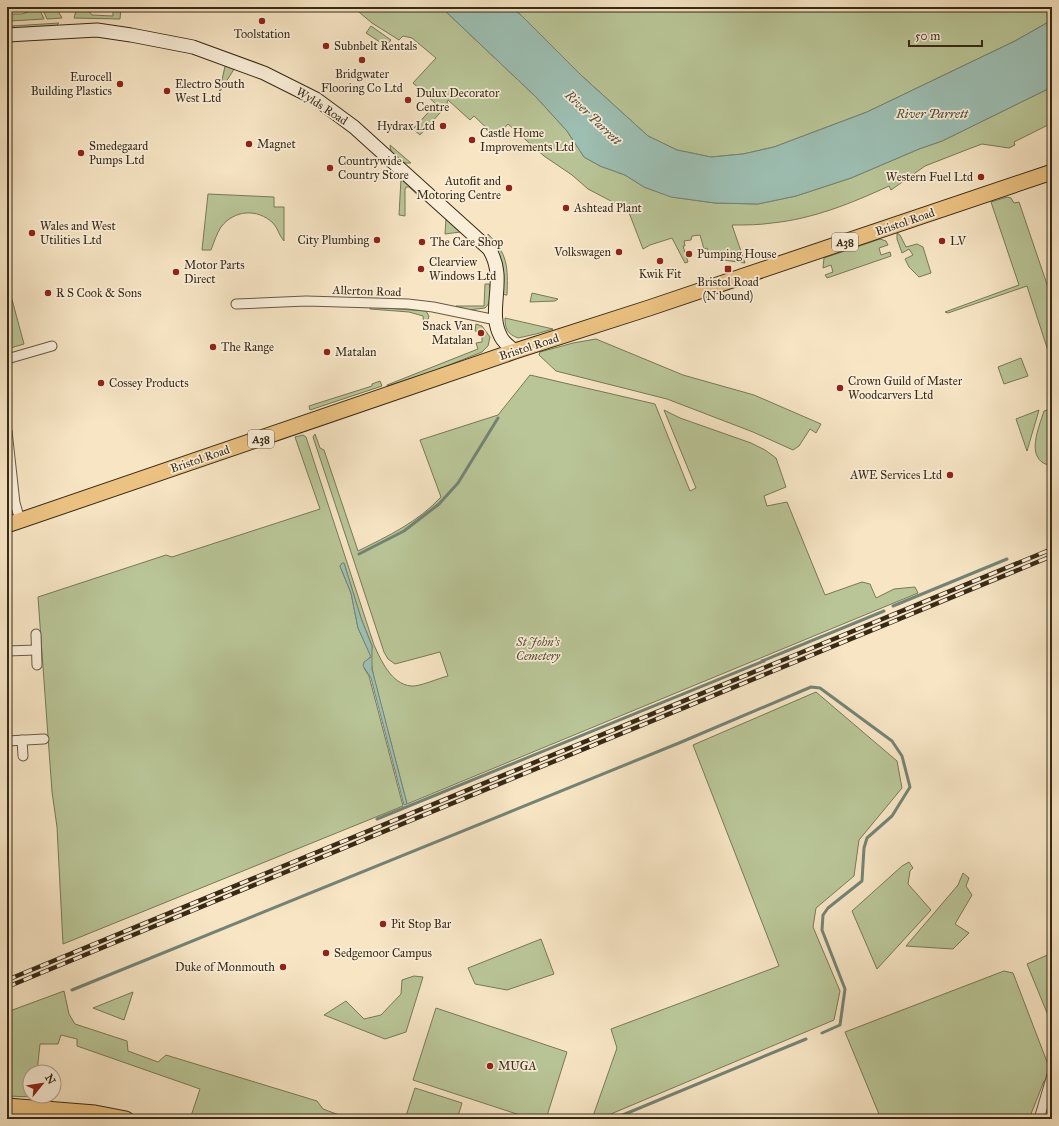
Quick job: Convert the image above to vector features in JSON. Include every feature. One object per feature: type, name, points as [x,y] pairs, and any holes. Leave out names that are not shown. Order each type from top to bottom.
[{"type":"main road","name":"Bristol Road","points":[[14,522],[515,351],[649,308],[1052,172]]},
{"type":"main road","points":[[7,1106],[95,1113],[126,1119]]},
{"type":"street","name":"Wylds Road","points":[[7,35],[97,30],[168,41],[205,50],[245,65],[316,100],[360,132],[489,249],[497,264],[496,320],[502,339],[515,351]]},
{"type":"street","name":"Allerton Road","points":[[236,304],[306,301],[408,304],[433,307],[496,320]]},
{"type":"street","points":[[7,359],[52,346]]},
{"type":"street","points":[[7,431],[15,503],[14,522]]},
{"type":"street","points":[[36,634],[38,665]]},
{"type":"street","points":[[7,651],[36,650]]},
{"type":"street","points":[[7,741],[44,739]]},
{"type":"street","points":[[22,740],[23,756]]},
{"type":"street","points":[[1039,1119],[1052,1075]]},
{"type":"green space","points":[[113,7],[121,7],[120,19],[74,18],[76,11],[80,8],[87,9],[92,15],[113,16]]},
{"type":"green space","points":[[353,7],[441,7],[536,97],[567,131],[584,157],[600,166],[625,175],[644,187],[672,197],[715,203],[758,204],[796,196],[851,178],[919,149],[942,141],[1052,87],[1052,123],[1014,142],[1015,145],[1009,148],[982,144],[925,166],[891,190],[889,186],[817,214],[787,221],[732,225],[745,263],[709,258],[707,248],[704,249],[700,235],[692,236],[691,240],[684,241],[685,246],[683,246],[688,262],[685,263],[672,238],[650,245],[643,249],[628,210],[588,189],[572,175],[544,156],[508,124],[496,137],[474,116],[470,120],[448,100],[448,104],[420,135],[413,129],[436,104],[413,83],[436,58],[412,38],[403,36],[399,40],[372,23]]},
{"type":"green space","points":[[510,7],[1052,7],[1052,20],[1015,41],[867,112],[774,147],[743,154],[711,157],[677,150],[648,136],[582,76],[521,15]]},
{"type":"green space","points":[[39,8],[44,19],[10,21],[10,14],[22,14]]},
{"type":"green space","points":[[51,8],[58,11],[62,18],[47,19],[44,12]]},
{"type":"green space","points":[[59,23],[56,26],[16,29],[12,26]]},
{"type":"green space","points":[[371,26],[391,40],[386,46],[366,33]]},
{"type":"green space","points":[[226,62],[236,66],[219,93]]},
{"type":"green space","points":[[390,145],[411,163],[405,163],[391,152]]},
{"type":"green space","points":[[401,179],[423,198],[422,199],[409,187],[406,187],[405,216],[399,215]]},
{"type":"green space","points":[[208,194],[274,197],[274,207],[284,207],[284,241],[275,225],[267,218],[253,213],[246,213],[239,214],[226,221],[221,227],[211,250],[202,250]]},
{"type":"green space","points":[[1007,197],[1011,198],[1014,203],[1019,202],[1052,299],[1052,363],[1027,286],[948,313],[945,312],[1019,285],[991,202]]},
{"type":"green space","points":[[446,219],[460,232],[445,234]]},
{"type":"green space","points":[[897,233],[900,235],[906,247],[917,244],[923,247],[931,273],[919,277],[909,267],[905,259],[913,255],[909,249],[902,253],[897,239]]},
{"type":"green space","points":[[488,234],[500,248],[503,255],[507,269],[507,295],[503,293],[504,274],[501,260],[498,252],[488,239]]},
{"type":"green space","points":[[880,239],[886,241],[888,245],[879,248],[881,255],[890,252],[891,256],[827,278],[825,275],[833,272],[831,265],[823,268],[824,258]]},
{"type":"green space","points":[[7,281],[24,344],[7,349]]},
{"type":"green space","points":[[485,284],[489,284],[491,293],[489,303],[485,308],[468,310],[456,306],[484,306]]},
{"type":"green space","points":[[532,293],[558,299],[555,301],[530,302]]},
{"type":"green space","points":[[370,307],[426,311],[429,316],[426,326],[424,326],[423,316],[409,312],[370,309]]},
{"type":"green space","points":[[505,318],[553,329],[518,338],[511,335],[507,330]]},
{"type":"green space","points":[[476,324],[482,326],[490,337],[488,346],[482,352],[434,371],[387,386],[478,349],[476,343],[482,342],[482,332],[475,331]]},
{"type":"green space","points":[[596,339],[683,375],[754,395],[821,424],[816,433],[810,429],[799,446],[793,450],[753,432],[667,399],[556,371],[539,355],[540,352],[573,343]]},
{"type":"green space","points":[[1021,358],[1028,376],[1004,384],[998,367]]},
{"type":"green space","name":"St John's Cemetery","points":[[530,375],[655,404],[690,491],[696,488],[664,410],[680,418],[751,443],[765,450],[776,458],[786,487],[764,496],[767,506],[787,502],[825,595],[862,582],[870,584],[876,598],[894,589],[915,587],[918,593],[407,804],[374,678],[370,657],[364,668],[369,676],[403,806],[63,944],[57,827],[52,792],[38,597],[166,555],[172,557],[320,509],[295,437],[303,435],[306,437],[374,645],[384,664],[392,676],[398,681],[411,686],[424,684],[448,676],[440,652],[395,664],[388,659],[384,652],[313,437],[315,434],[320,448],[324,450],[358,551],[413,521],[441,497],[420,440],[498,415]],"holes":[[[344,563],[361,618],[372,646],[371,656],[358,628],[351,593],[340,566]]]},
{"type":"green space","points":[[380,381],[382,386],[310,410],[309,406],[372,386],[372,384]]},
{"type":"green space","points":[[1050,409],[1052,416],[1052,464],[1048,465],[1041,461],[1037,456],[1035,449],[1037,433],[1044,411]]},
{"type":"green space","points":[[1039,410],[1027,451],[1016,419]]},
{"type":"green space","points":[[816,692],[897,761],[902,788],[859,840],[854,876],[816,908],[813,927],[840,991],[834,1020],[599,1119],[592,1119],[617,1048],[611,1029],[779,966],[693,745]]},
{"type":"green space","points":[[909,862],[913,868],[910,871],[908,884],[931,910],[877,969],[852,911],[902,866]]},
{"type":"green space","points":[[963,873],[969,878],[966,886],[972,895],[955,924],[969,933],[953,949],[906,946],[958,885]]},
{"type":"green space","points":[[541,939],[554,974],[507,990],[475,984],[468,968]]},
{"type":"green space","points":[[1052,953],[1052,1018],[1050,1020],[1027,964]]},
{"type":"green space","points":[[1004,971],[1013,973],[1049,1067],[1046,1080],[1044,1081],[1029,1119],[881,1119],[845,1032]]},
{"type":"green space","points":[[414,976],[423,977],[406,1032],[385,1039],[324,1015],[346,1001],[364,1019],[381,1015],[401,994],[402,980]]},
{"type":"green space","points":[[64,991],[69,1014],[75,1024],[127,1041],[128,1051],[158,1062],[166,1055],[317,1101],[323,1109],[350,1119],[190,1119],[200,1089],[77,1046],[77,1039],[61,1035],[58,1044],[40,1044],[38,1064],[22,1064],[22,1097],[7,1096],[7,1012]]},
{"type":"green space","points":[[133,992],[124,1020],[93,1008]]},
{"type":"green space","name":"MUGA","points":[[436,1008],[567,1052],[546,1119],[532,1119],[413,1080]]},
{"type":"green space","points":[[415,1088],[462,1103],[457,1119],[405,1119]]},
{"type":"water","name":"River Parrett","points":[[441,7],[510,7],[521,15],[582,76],[648,136],[677,150],[711,157],[743,154],[774,147],[867,112],[1015,41],[1052,20],[1052,87],[942,141],[919,149],[851,178],[796,196],[758,204],[715,203],[671,197],[644,187],[625,175],[600,166],[584,157],[567,131],[536,97]]},
{"type":"water","points":[[344,563],[361,618],[372,646],[372,669],[407,804],[404,805],[371,678],[363,666],[364,662],[371,657],[358,628],[351,593],[340,566]]},
{"type":"waterway","points":[[359,554],[404,531],[439,504],[458,483],[498,418]]},
{"type":"waterway","points":[[893,606],[1007,559]]},
{"type":"waterway","points":[[762,661],[884,611]]},
{"type":"waterway","points":[[377,819],[764,661]]},
{"type":"waterway","points":[[72,990],[679,743],[811,687],[820,688],[892,741],[902,756],[910,787],[892,816],[867,838],[864,848],[862,881],[828,908],[823,915],[822,930],[845,989],[840,1025],[822,1033]]},
{"type":"waterway","points":[[613,1119],[806,1039]]},
{"type":"railway","points":[[7,980],[1052,549]]},
{"type":"railway","points":[[7,987],[1052,556]]},
{"type":"place","name":"Toolstation","points":[[262,21]]},
{"type":"place","name":"Subnbelt Rentals","points":[[326,46]]},
{"type":"place","name":"Bridgwater Flooring Co Ltd","points":[[362,60]]},
{"type":"place","name":"Eurocell Building Plastics","points":[[120,84]]},
{"type":"place","name":"Electro South West Ltd","points":[[167,91]]},
{"type":"place","name":"Dulux Decorator Centre","points":[[408,100]]},
{"type":"place","name":"Hydrax Ltd","points":[[443,126]]},
{"type":"place","name":"Castle Home Improvements Ltd","points":[[472,140]]},
{"type":"place","name":"Magnet","points":[[249,144]]},
{"type":"place","name":"Smedegaard Pumps Ltd","points":[[81,153]]},
{"type":"place","name":"Countrywide Country Store","points":[[330,168]]},
{"type":"place","name":"Western Fuel Ltd","points":[[981,177]]},
{"type":"place","name":"Autofit and Motoring Centre","points":[[509,188]]},
{"type":"place","name":"Ashtead Plant","points":[[566,208]]},
{"type":"place","name":"Wales and West Utilities Ltd","points":[[32,233]]},
{"type":"place","name":"City Plumbing","points":[[377,240]]},
{"type":"place","name":"LV","points":[[942,241]]},
{"type":"place","name":"The Care Shop","points":[[422,242]]},
{"type":"place","name":"Volkswagen","points":[[619,252]]},
{"type":"place","name":"Pumping House","points":[[689,254]]},
{"type":"place","name":"Kwik Fit","points":[[660,261]]},
{"type":"place","name":"Clearview Windows Ltd","points":[[421,269]]},
{"type":"place","name":"Bristol Road (N bound)","points":[[728,269]]},
{"type":"place","name":"Motor Parts Direct","points":[[176,272]]},
{"type":"place","name":"R S Cook & Sons","points":[[48,293]]},
{"type":"place","name":"Snack Van Matalan","points":[[481,333]]},
{"type":"place","name":"The Range","points":[[213,347]]},
{"type":"place","name":"Matalan","points":[[327,352]]},
{"type":"place","name":"Cossey Products","points":[[101,383]]},
{"type":"place","name":"Crown Guild of Master Woodcarvers Ltd","points":[[840,388]]},
{"type":"place","name":"AWE Services Ltd","points":[[950,475]]},
{"type":"place","name":"Pit Stop Bar","points":[[383,924]]},
{"type":"place","name":"Sedgemoor Campus","points":[[326,953]]},
{"type":"place","name":"Duke of Monmouth","points":[[283,967]]},
{"type":"place","name":"MUGA","points":[[490,1066]]}]
